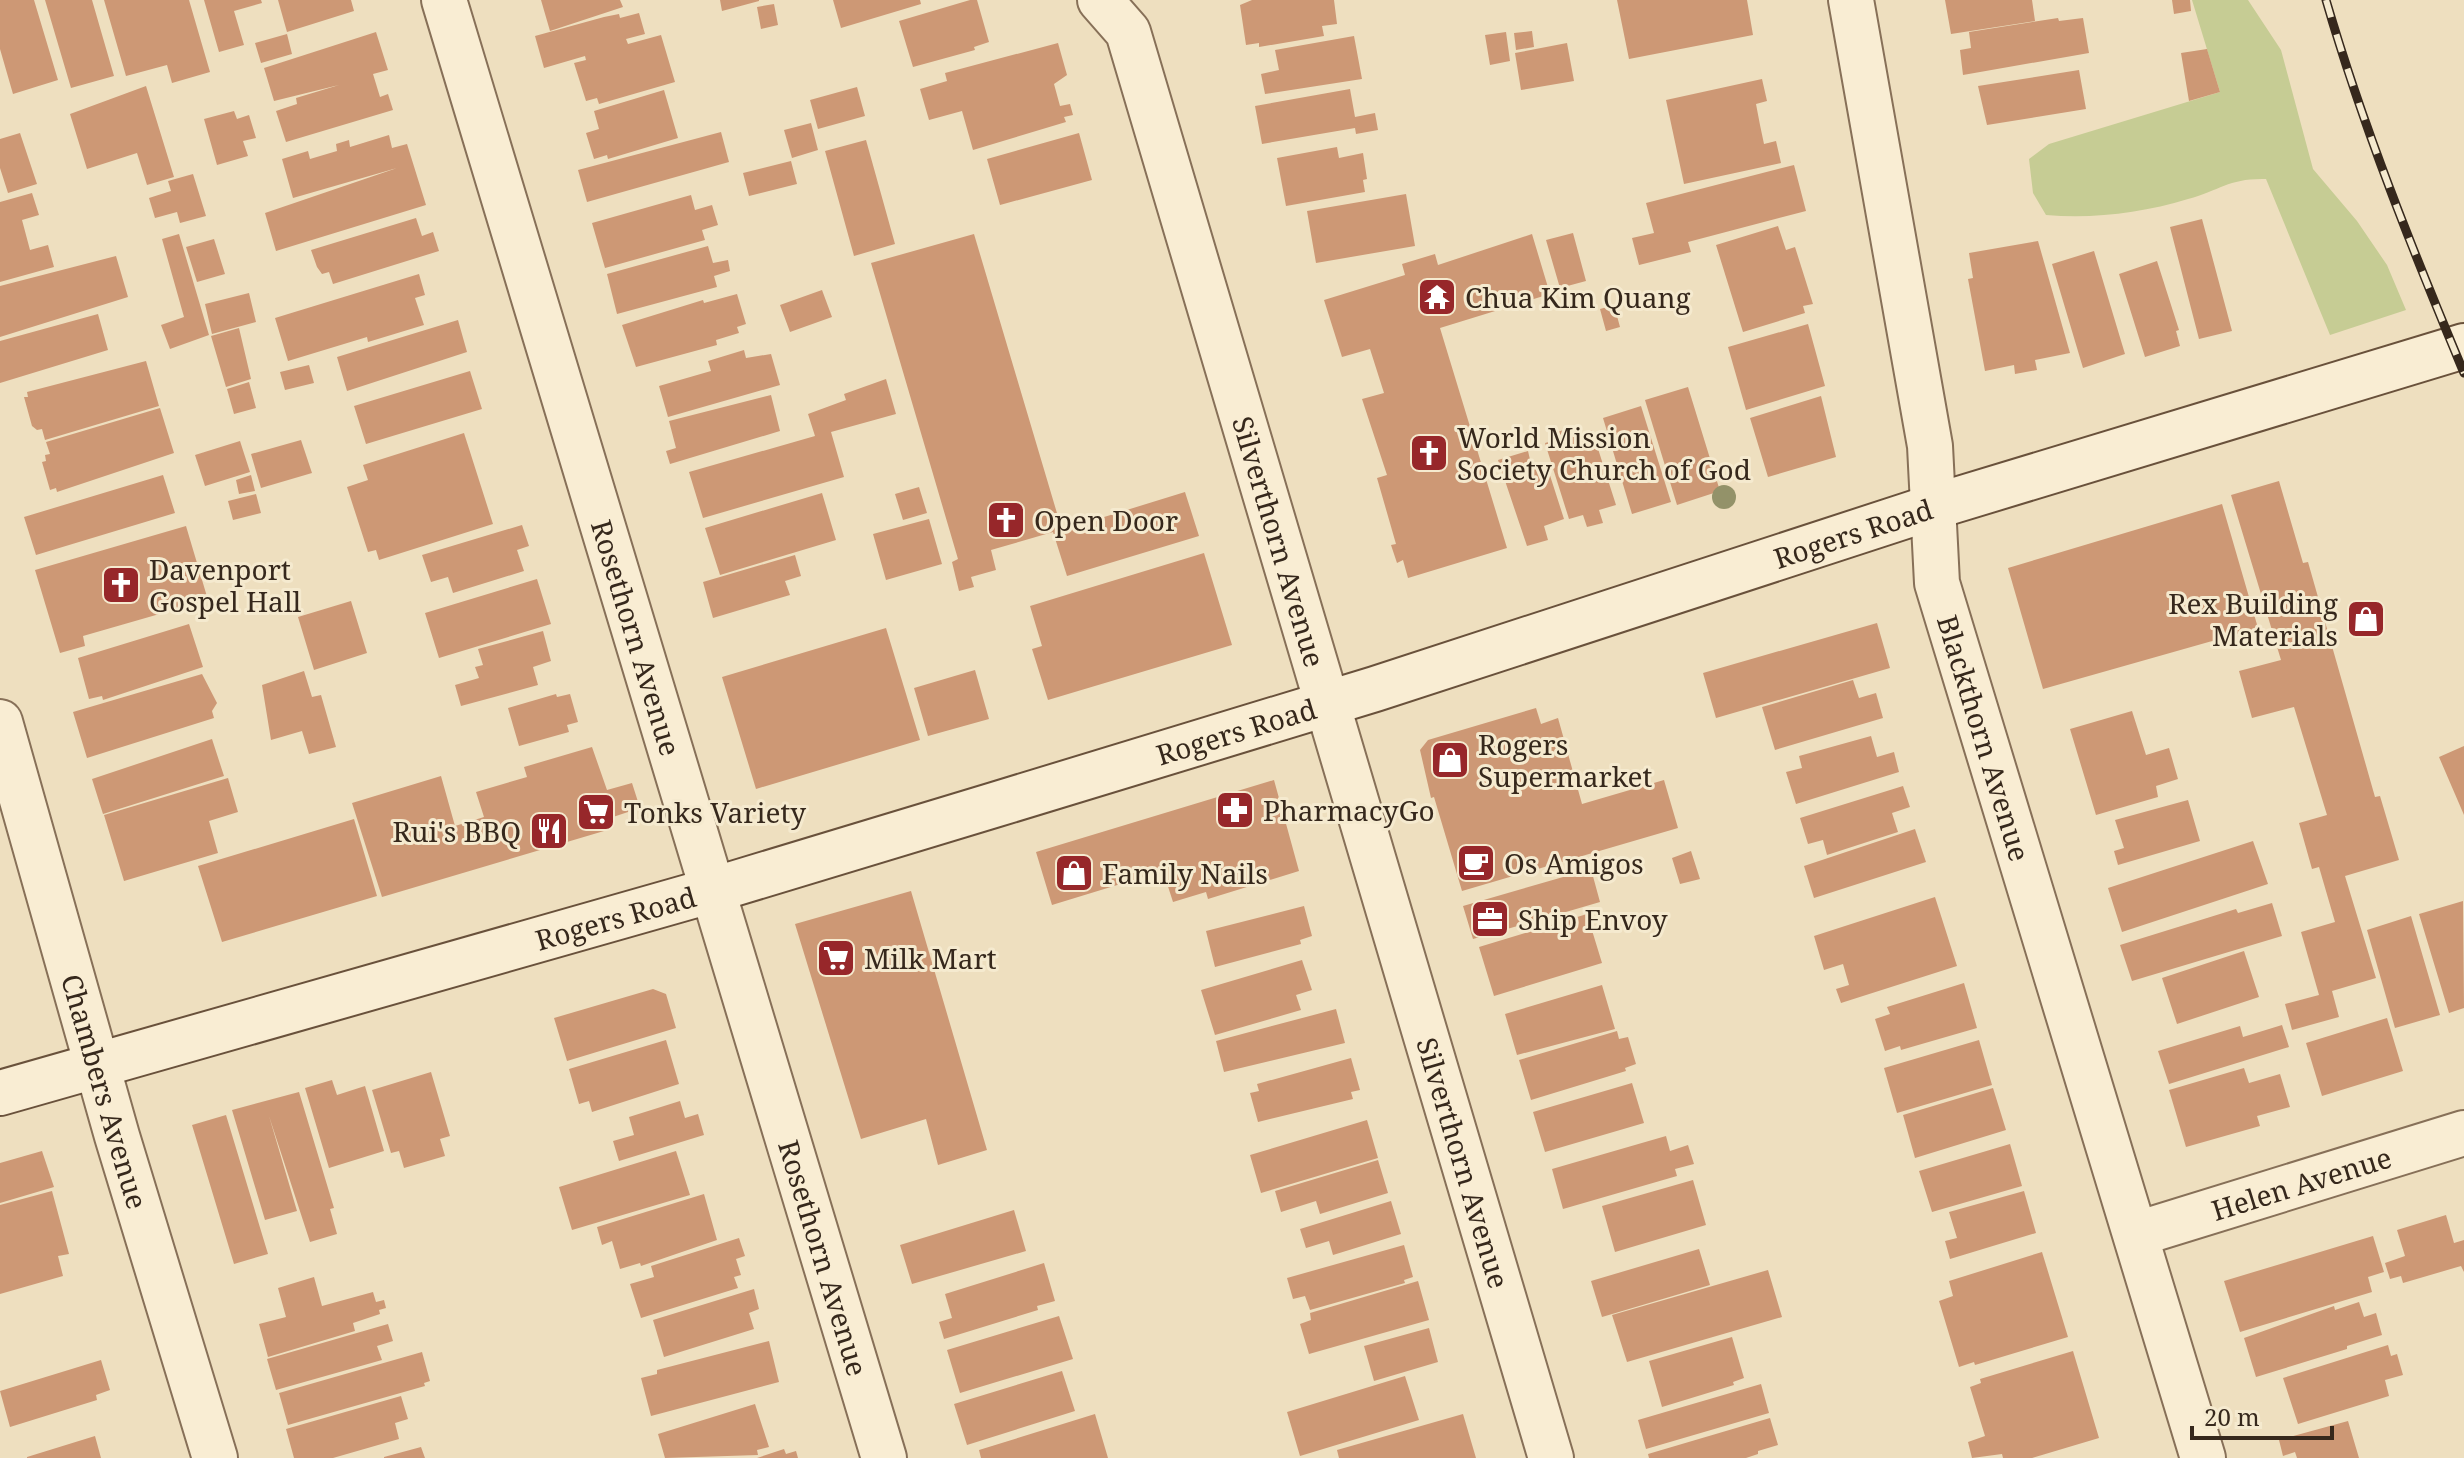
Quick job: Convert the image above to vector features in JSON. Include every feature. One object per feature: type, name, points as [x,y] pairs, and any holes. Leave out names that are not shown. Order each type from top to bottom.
[{"type":"street","name":"Rosethorn Avenue","points":[[444,0],[884,1458]]},
{"type":"street","name":"Blackthorn Avenue","points":[[1851,0],[1930,446],[1937,583],[2203,1458]]},
{"type":"street","name":"Silverthorn Avenue","points":[[1118,11],[1551,1458]]},
{"type":"street","name":"Rogers Road","points":[[0,1093],[713,890],[1325,703],[1933,507],[2464,346]]},
{"type":"street","name":"Chambers Avenue","points":[[0,722],[97,1065],[215,1458]]},
{"type":"street","name":"Helen Avenue","points":[[2137,1234],[2464,1133]]},
{"type":"green space","points":[[2192,0],[2248,0],[2281,50],[2313,169],[2357,221],[2387,265],[2406,310],[2330,335],[2266,179],[2234,183],[2188,199],[2136,211],[2082,216],[2046,215],[2033,193],[2029,159],[2049,144],[2220,92]]},
{"type":"building","points":[[0,0],[34,0],[58,80],[13,94],[0,49]]},
{"type":"building","points":[[45,0],[92,0],[114,76],[71,88]]},
{"type":"building","points":[[104,0],[189,0],[210,72],[172,83],[167,65],[126,76]]},
{"type":"building","points":[[204,0],[261,0],[262,3],[234,11],[244,45],[219,52]]},
{"type":"building","points":[[278,0],[351,0],[354,11],[287,32]]},
{"type":"building","points":[[541,0],[620,0],[623,7],[550,31]]},
{"type":"building","points":[[720,0],[759,0],[759,1],[722,11]]},
{"type":"building","points":[[833,0],[920,0],[921,4],[841,28]]},
{"type":"building","points":[[977,0],[989,42],[974,47],[975,50],[913,67],[899,21]]},
{"type":"building","points":[[1252,0],[1334,0],[1337,24],[1322,26],[1324,36],[1259,47],[1259,43],[1246,45],[1240,5]]},
{"type":"building","points":[[1617,0],[1747,0],[1753,35],[1629,59]]},
{"type":"building","points":[[1945,0],[2032,0],[2035,21],[1951,34]]},
{"type":"building","points":[[2172,0],[2190,0],[2191,11],[2174,14]]},
{"type":"building","points":[[774,4],[778,25],[761,29],[757,7]]},
{"type":"building","points":[[639,13],[645,34],[626,39],[628,44],[661,35],[675,82],[599,104],[597,98],[586,101],[574,63],[586,60],[585,56],[544,68],[535,36],[604,17],[619,14],[620,18]]},
{"type":"building","points":[[2058,18],[2059,21],[2083,18],[2089,53],[1963,75],[1960,50],[1971,48],[1969,32]]},
{"type":"building","points":[[1532,31],[1534,47],[1516,50],[1514,33]]},
{"type":"building","points":[[376,32],[388,70],[373,74],[380,97],[388,94],[393,110],[286,142],[276,111],[297,104],[296,98],[339,85],[274,101],[264,68]]},
{"type":"building","points":[[1506,32],[1510,61],[1490,65],[1485,35]]},
{"type":"building","points":[[287,34],[292,54],[261,63],[255,43]]},
{"type":"building","points":[[1354,36],[1362,79],[1265,94],[1261,74],[1279,70],[1275,50]]},
{"type":"building","points":[[1058,43],[1067,75],[1054,84],[1060,106],[1070,104],[1073,115],[1064,117],[1066,122],[973,150],[962,111],[929,120],[920,89],[947,81],[945,73]]},
{"type":"building","points":[[1567,43],[1574,81],[1521,90],[1515,53]]},
{"type":"building","points":[[2207,49],[2220,92],[2189,101],[2181,53]]},
{"type":"building","points":[[2079,70],[2086,109],[1987,125],[1978,86]]},
{"type":"building","points":[[1762,79],[1767,101],[1756,104],[1764,144],[1776,141],[1781,163],[1684,184],[1666,100]]},
{"type":"building","points":[[146,86],[174,177],[147,185],[137,153],[87,169],[70,114]]},
{"type":"building","points":[[857,87],[865,116],[818,129],[810,100]]},
{"type":"building","points":[[1350,89],[1355,117],[1375,113],[1378,130],[1356,134],[1355,128],[1262,144],[1255,106]]},
{"type":"building","points":[[664,90],[678,138],[608,159],[607,155],[594,159],[586,133],[599,129],[594,111]]},
{"type":"building","points":[[234,111],[237,119],[249,115],[256,138],[243,141],[248,156],[217,165],[204,119]]},
{"type":"building","points":[[811,123],[818,150],[792,158],[784,130]]},
{"type":"building","points":[[721,132],[729,162],[587,202],[578,170]]},
{"type":"building","points":[[20,133],[37,184],[8,193],[0,168],[0,139]]},
{"type":"building","points":[[1079,133],[1092,180],[1000,205],[987,159]]},
{"type":"building","points":[[389,135],[392,148],[407,144],[426,205],[276,251],[265,213],[397,168],[293,198],[282,159],[308,151],[310,159],[337,151],[336,144],[349,140],[350,147]]},
{"type":"building","points":[[866,140],[895,244],[854,256],[825,151]]},
{"type":"building","points":[[1337,147],[1339,158],[1363,153],[1367,179],[1363,180],[1365,192],[1286,206],[1277,158]]},
{"type":"building","points":[[791,161],[797,184],[749,196],[743,173]]},
{"type":"building","points":[[1794,165],[1806,211],[1688,242],[1691,252],[1639,265],[1632,238],[1654,233],[1646,203]]},
{"type":"building","points":[[193,174],[206,216],[180,223],[177,212],[155,218],[149,198],[171,191],[168,181]]},
{"type":"building","points":[[32,193],[39,215],[22,220],[30,250],[48,245],[54,267],[0,282],[0,202]]},
{"type":"building","points":[[1406,194],[1415,246],[1316,263],[1307,211]]},
{"type":"building","points":[[691,195],[695,210],[712,205],[718,225],[702,230],[705,240],[605,268],[592,223]]},
{"type":"building","points":[[416,218],[422,236],[433,232],[439,251],[333,284],[329,272],[322,274],[317,267],[311,250]]},
{"type":"building","points":[[2202,219],[2232,331],[2199,339],[2170,227]]},
{"type":"building","points":[[1778,226],[1786,250],[1795,247],[1813,304],[1803,306],[1805,313],[1743,332],[1716,245]]},
{"type":"building","points":[[1573,233],[1586,281],[1560,288],[1546,240]]},
{"type":"building","points":[[179,234],[209,335],[170,349],[161,325],[184,317],[162,239]]},
{"type":"building","points":[[974,234],[1062,530],[1185,492],[1199,536],[1067,576],[1053,532],[991,550],[996,570],[971,577],[974,587],[959,591],[952,562],[958,559],[871,263]]},
{"type":"building","name":"World Mission Society Church of God","points":[[1532,234],[1550,294],[1440,328],[1507,548],[1408,578],[1403,560],[1397,563],[1391,545],[1396,544],[1377,478],[1387,475],[1362,399],[1384,393],[1370,349],[1342,357],[1324,300],[1405,275],[1402,264],[1435,254],[1438,265]]},
{"type":"building","points":[[214,239],[225,274],[197,282],[186,247]]},
{"type":"building","points":[[2038,241],[2070,353],[2035,360],[2037,370],[2015,374],[2014,365],[1985,371],[1968,279],[1973,278],[1969,253]]},
{"type":"building","points":[[708,246],[713,263],[728,260],[730,271],[714,276],[717,287],[617,314],[607,274]]},
{"type":"building","points":[[2094,251],[2125,354],[2083,368],[2052,264]]},
{"type":"building","points":[[116,256],[128,297],[0,337],[0,286]]},
{"type":"building","points":[[2157,261],[2179,330],[2176,331],[2180,346],[2145,357],[2119,274]]},
{"type":"building","points":[[419,274],[425,295],[415,298],[424,325],[368,342],[367,337],[288,361],[275,318]]},
{"type":"building","points":[[822,290],[832,317],[790,332],[780,305]]},
{"type":"building","points":[[249,293],[256,322],[212,334],[205,304]]},
{"type":"building","points":[[737,294],[746,324],[737,327],[739,333],[716,340],[717,345],[636,367],[622,325],[703,300],[704,303]]},
{"type":"building","points":[[1614,305],[1620,327],[1606,331],[1600,309]]},
{"type":"building","points":[[98,314],[108,350],[0,383],[0,341]]},
{"type":"building","points":[[458,320],[467,352],[347,391],[337,357]]},
{"type":"building","points":[[1808,324],[1825,386],[1746,410],[1728,347]]},
{"type":"building","points":[[239,328],[251,379],[226,387],[211,336]]},
{"type":"building","points":[[744,350],[746,358],[771,354],[780,385],[668,417],[659,386],[711,371],[708,361]]},
{"type":"building","points":[[146,361],[159,406],[45,440],[42,429],[32,426],[24,397],[28,397],[27,392]]},
{"type":"building","points":[[309,365],[314,383],[285,390],[280,372]]},
{"type":"building","points":[[470,371],[482,409],[366,444],[354,406]]},
{"type":"building","points":[[886,379],[896,414],[831,432],[844,477],[703,518],[689,472],[815,436],[808,414],[846,400],[844,394]]},
{"type":"building","points":[[249,382],[256,408],[234,414],[227,389]]},
{"type":"building","points":[[1688,387],[1720,491],[1677,505],[1645,400]]},
{"type":"building","points":[[771,395],[780,431],[670,464],[666,451],[676,448],[669,421]]},
{"type":"building","points":[[1821,396],[1836,457],[1768,477],[1750,418]]},
{"type":"building","points":[[1641,406],[1671,502],[1632,514],[1603,418]]},
{"type":"building","points":[[160,408],[174,453],[57,492],[56,488],[50,490],[42,462],[46,461],[45,455],[50,454],[46,442]]},
{"type":"building","points":[[1573,427],[1575,435],[1592,430],[1616,505],[1599,510],[1603,523],[1587,527],[1583,515],[1569,519],[1545,443],[1556,440],[1554,433]]},
{"type":"building","points":[[464,433],[493,524],[379,560],[376,550],[368,552],[347,487],[368,480],[363,465]]},
{"type":"building","points":[[301,440],[312,473],[261,488],[251,454]]},
{"type":"building","points":[[240,441],[250,472],[205,486],[195,455]]},
{"type":"building","points":[[1528,451],[1532,468],[1546,463],[1564,519],[1544,526],[1548,540],[1527,546],[1498,460]]},
{"type":"building","points":[[163,475],[175,513],[36,555],[24,517]]},
{"type":"building","points":[[251,475],[255,491],[239,494],[236,480]]},
{"type":"building","points":[[2279,481],[2303,563],[2308,562],[2375,797],[2380,796],[2399,860],[2345,876],[2376,978],[2332,991],[2339,1017],[2292,1030],[2285,1004],[2319,995],[2301,932],[2335,922],[2319,867],[2312,869],[2299,823],[2327,815],[2294,707],[2252,718],[2239,671],[2281,660],[2231,495]]},
{"type":"building","points":[[919,487],[927,513],[903,520],[895,494]]},
{"type":"building","points":[[822,493],[836,540],[720,575],[705,528]]},
{"type":"building","points":[[256,494],[261,513],[233,520],[228,501]]},
{"type":"building","points":[[2222,504],[2258,628],[2043,689],[2008,568]]},
{"type":"building","points":[[929,519],[942,564],[886,580],[873,534]]},
{"type":"building","points":[[522,525],[529,546],[517,550],[524,571],[453,593],[448,577],[431,582],[422,555]]},
{"type":"building","name":"Davenport Gospel Hall","points":[[186,526],[208,600],[83,636],[85,646],[60,653],[35,570]]},
{"type":"building","points":[[1204,553],[1232,645],[1048,700],[1032,649],[1042,646],[1030,606]]},
{"type":"building","points":[[795,555],[801,576],[785,581],[790,595],[713,618],[703,582]]},
{"type":"building","points":[[537,579],[551,624],[439,658],[425,613]]},
{"type":"building","points":[[351,601],[367,653],[314,670],[298,617]]},
{"type":"building","points":[[1877,623],[1890,668],[1716,718],[1703,673]]},
{"type":"building","points":[[189,624],[203,667],[103,700],[102,696],[89,699],[78,658]]},
{"type":"building","points":[[886,628],[920,740],[756,789],[722,677]]},
{"type":"building","points":[[543,631],[551,661],[533,667],[538,685],[461,706],[455,685],[479,678],[475,667],[483,665],[478,649]]},
{"type":"building","points":[[975,670],[989,719],[928,736],[914,688]]},
{"type":"building","points":[[304,671],[312,697],[321,695],[336,747],[309,754],[302,731],[271,740],[262,685]]},
{"type":"building","points":[[202,674],[217,703],[212,711],[214,718],[87,758],[73,712]]},
{"type":"building","points":[[1853,680],[1859,698],[1876,693],[1883,718],[1775,750],[1762,707]]},
{"type":"building","points":[[556,694],[557,697],[570,694],[578,722],[567,725],[569,732],[519,746],[508,708]]},
{"type":"building","points":[[1536,708],[1541,724],[1558,718],[1582,804],[1664,780],[1678,828],[1462,891],[1434,797],[1431,798],[1420,750],[1428,740]]},
{"type":"building","points":[[2132,711],[2146,755],[2169,748],[2178,779],[2156,786],[2158,797],[2096,815],[2070,729]]},
{"type":"building","points":[[1871,736],[1877,757],[1894,752],[1899,772],[1796,804],[1786,772],[1802,768],[1799,756]]},
{"type":"building","points":[[212,739],[224,776],[103,814],[92,779]]},
{"type":"building","points":[[2464,746],[2464,815],[2439,757]]},
{"type":"building","points":[[592,747],[607,790],[632,783],[640,808],[610,818],[604,831],[382,897],[352,803],[441,776],[455,826],[484,817],[476,792],[527,777],[524,767]]},
{"type":"building","points":[[228,778],[238,812],[209,821],[218,853],[124,881],[104,815]]},
{"type":"building","points":[[1274,780],[1299,871],[1208,899],[1206,892],[1173,902],[1163,871],[1052,905],[1036,852]]},
{"type":"building","points":[[1903,786],[1910,807],[1892,813],[1898,832],[1827,855],[1823,840],[1808,844],[1800,818]]},
{"type":"building","points":[[2188,800],[2200,841],[2118,865],[2114,851],[2124,848],[2115,820]]},
{"type":"building","points":[[354,819],[377,896],[222,942],[198,866]]},
{"type":"building","points":[[1915,829],[1926,862],[1814,898],[1804,866]]},
{"type":"building","points":[[2253,841],[2268,884],[2122,932],[2108,888]]},
{"type":"building","points":[[1691,851],[1700,879],[1680,884],[1672,858]]},
{"type":"building","points":[[1591,869],[1600,902],[1473,939],[1463,906]]},
{"type":"building","points":[[911,891],[987,1150],[938,1165],[926,1119],[861,1139],[795,924]]},
{"type":"building","points":[[1935,897],[1957,966],[1841,1003],[1836,989],[1849,985],[1843,964],[1824,970],[1814,936]]},
{"type":"building","points":[[2463,901],[2464,1008],[2449,1013],[2419,914]]},
{"type":"building","points":[[2272,903],[2282,936],[2132,981],[2120,945],[2236,909],[2238,913]]},
{"type":"building","points":[[1304,906],[1312,936],[1300,940],[1301,944],[1215,967],[1206,931]]},
{"type":"building","points":[[1587,914],[1602,963],[1494,996],[1479,947]]},
{"type":"building","points":[[2411,916],[2440,1015],[2395,1028],[2367,930]]},
{"type":"building","points":[[2244,951],[2259,997],[2177,1024],[2162,978]]},
{"type":"building","points":[[1302,960],[1312,990],[1296,995],[1301,1010],[1215,1035],[1201,990]]},
{"type":"building","points":[[1964,983],[1977,1028],[1901,1050],[1900,1046],[1885,1051],[1875,1019],[1890,1014],[1887,1007]]},
{"type":"building","points":[[1602,985],[1615,1029],[1517,1055],[1505,1014]]},
{"type":"building","points":[[653,989],[666,994],[676,1028],[567,1061],[554,1018]]},
{"type":"building","points":[[1336,1009],[1345,1043],[1224,1072],[1216,1041]]},
{"type":"building","points":[[2387,1018],[2403,1071],[2322,1096],[2306,1043]]},
{"type":"building","points":[[2282,1025],[2289,1047],[2169,1084],[2158,1051],[2240,1026],[2243,1037]]},
{"type":"building","points":[[1617,1031],[1619,1039],[1628,1037],[1636,1064],[1625,1068],[1626,1071],[1531,1100],[1519,1060]]},
{"type":"building","points":[[666,1040],[679,1084],[592,1112],[589,1101],[579,1104],[569,1069]]},
{"type":"building","points":[[1979,1040],[1992,1085],[1897,1113],[1884,1068]]},
{"type":"building","points":[[1351,1058],[1360,1090],[1351,1092],[1353,1099],[1258,1122],[1250,1093],[1259,1091],[1257,1084]]},
{"type":"building","points":[[2244,1068],[2249,1083],[2280,1074],[2290,1107],[2257,1116],[2260,1126],[2186,1147],[2169,1090]]},
{"type":"building","points":[[431,1072],[450,1136],[440,1139],[445,1156],[404,1168],[399,1151],[391,1153],[372,1090]]},
{"type":"building","points":[[332,1080],[337,1095],[365,1086],[384,1151],[329,1168],[305,1088]]},
{"type":"building","points":[[1632,1083],[1644,1123],[1545,1152],[1533,1112]]},
{"type":"building","points":[[1993,1088],[2006,1130],[1915,1158],[1903,1115]]},
{"type":"building","points":[[299,1092],[334,1208],[330,1209],[337,1234],[310,1242],[269,1116],[297,1211],[265,1220],[232,1110]]},
{"type":"building","points":[[680,1101],[685,1118],[698,1114],[704,1135],[619,1161],[613,1141],[634,1135],[629,1117]]},
{"type":"building","points":[[226,1115],[268,1254],[234,1264],[192,1125]]},
{"type":"building","points":[[1367,1120],[1378,1158],[1261,1193],[1250,1155]]},
{"type":"building","points":[[1666,1136],[1670,1151],[1688,1145],[1694,1164],[1675,1169],[1677,1176],[1563,1209],[1552,1169]]},
{"type":"building","points":[[2010,1144],[2022,1186],[1932,1212],[1919,1171]]},
{"type":"building","points":[[42,1151],[54,1187],[0,1203],[0,1163]]},
{"type":"building","points":[[676,1151],[690,1195],[572,1230],[559,1187]]},
{"type":"building","points":[[1378,1160],[1388,1193],[1320,1214],[1316,1201],[1281,1212],[1275,1191]]},
{"type":"building","points":[[1693,1180],[1706,1225],[1615,1252],[1602,1206]]},
{"type":"building","points":[[52,1191],[69,1254],[58,1256],[63,1276],[0,1294],[0,1205]]},
{"type":"building","points":[[2024,1191],[2036,1233],[1950,1259],[1945,1241],[1957,1238],[1949,1212]]},
{"type":"building","points":[[704,1194],[717,1240],[641,1266],[640,1263],[620,1269],[612,1241],[602,1245],[597,1227]]},
{"type":"building","points":[[1391,1201],[1401,1234],[1333,1255],[1329,1241],[1306,1248],[1300,1229]]},
{"type":"building","points":[[1014,1210],[1026,1251],[912,1284],[900,1245]]},
{"type":"building","points":[[2446,1215],[2454,1243],[2464,1240],[2464,1272],[2461,1266],[2403,1283],[2401,1276],[2390,1279],[2385,1263],[2405,1256],[2397,1230]]},
{"type":"building","points":[[2373,1236],[2384,1272],[2368,1277],[2372,1292],[2240,1332],[2224,1281]]},
{"type":"building","points":[[739,1238],[745,1256],[736,1259],[741,1275],[734,1277],[738,1288],[641,1318],[630,1284],[654,1277],[651,1266]]},
{"type":"building","points":[[1404,1245],[1413,1277],[1404,1280],[1405,1283],[1310,1310],[1305,1296],[1293,1299],[1287,1278]]},
{"type":"building","points":[[1699,1249],[1710,1285],[1602,1317],[1591,1281]]},
{"type":"building","points":[[2042,1252],[2068,1337],[1959,1367],[1939,1301],[1953,1296],[1949,1281]]},
{"type":"building","points":[[1044,1263],[1055,1301],[1037,1306],[1038,1310],[944,1339],[939,1322],[952,1318],[945,1294]]},
{"type":"building","points":[[1768,1270],[1782,1317],[1627,1362],[1612,1315]]},
{"type":"building","points":[[314,1277],[322,1306],[373,1292],[376,1302],[384,1300],[386,1308],[379,1310],[380,1314],[353,1323],[355,1331],[268,1357],[259,1324],[286,1317],[278,1288]]},
{"type":"building","points":[[1418,1281],[1429,1320],[1309,1354],[1300,1324],[1311,1320],[1310,1313]]},
{"type":"building","points":[[754,1289],[759,1309],[749,1313],[754,1329],[664,1357],[653,1320]]},
{"type":"building","points":[[2359,1302],[2364,1317],[2376,1313],[2382,1335],[2256,1377],[2244,1338],[2334,1306],[2335,1310]]},
{"type":"building","points":[[1059,1316],[1073,1359],[960,1393],[947,1350]]},
{"type":"building","points":[[388,1324],[393,1341],[377,1346],[382,1360],[276,1390],[267,1359]]},
{"type":"building","points":[[1429,1328],[1438,1362],[1374,1381],[1364,1346]]},
{"type":"building","points":[[1732,1337],[1744,1378],[1733,1382],[1734,1385],[1662,1407],[1649,1361]]},
{"type":"building","points":[[769,1341],[779,1382],[651,1416],[641,1378],[657,1374],[657,1370]]},
{"type":"building","points":[[2388,1345],[2391,1356],[2397,1354],[2403,1375],[2385,1380],[2389,1396],[2298,1424],[2283,1378]]},
{"type":"building","points":[[2073,1351],[2099,1438],[2032,1458],[2003,1458],[2002,1454],[1972,1458],[1968,1442],[1985,1436],[1970,1387],[1981,1383],[1980,1379]]},
{"type":"building","points":[[422,1352],[430,1381],[424,1383],[425,1386],[288,1425],[279,1393]]},
{"type":"building","points":[[101,1360],[110,1390],[96,1395],[97,1400],[10,1427],[0,1391]]},
{"type":"building","points":[[1062,1371],[1075,1411],[967,1445],[954,1404]]},
{"type":"building","points":[[1405,1376],[1419,1420],[1300,1456],[1287,1412]]},
{"type":"building","points":[[1761,1384],[1769,1413],[1646,1449],[1638,1420]]},
{"type":"building","points":[[401,1396],[408,1419],[395,1423],[399,1439],[333,1458],[294,1458],[286,1429]]},
{"type":"building","points":[[755,1404],[769,1447],[757,1450],[758,1455],[665,1458],[658,1434]]},
{"type":"building","points":[[1095,1414],[1108,1458],[981,1458],[979,1450]]},
{"type":"building","points":[[1463,1414],[1476,1458],[1339,1458],[1337,1450]]},
{"type":"building","points":[[1770,1418],[1778,1445],[1746,1458],[1649,1458],[1648,1454]]},
{"type":"building","points":[[2348,1421],[2359,1458],[2297,1458],[2295,1452],[2283,1456],[2279,1440]]},
{"type":"building","points":[[95,1436],[101,1458],[27,1458],[27,1457]]},
{"type":"building","points":[[421,1447],[425,1458],[384,1458],[384,1457]]},
{"type":"building","points":[[784,1449],[786,1454],[796,1451],[798,1458],[757,1458]]},
{"type":"railway","points":[[2326,0],[2390,188],[2464,373]]},
{"type":"place","name":"Chua Kim Quang","points":[[1437,297]]},
{"type":"place","name":"World Mission Society Church of God","points":[[1429,453]]},
{"type":"place","name":"Open Door","points":[[1006,520]]},
{"type":"place","name":"Davenport Gospel Hall","points":[[121,585]]},
{"type":"place","name":"Rex Building Materials","points":[[2366,619]]},
{"type":"place","name":"Rogers Supermarket","points":[[1450,760]]},
{"type":"place","name":"PharmacyGo","points":[[1235,810]]},
{"type":"place","name":"Tonks Variety","points":[[596,812]]},
{"type":"place","name":"Rui's BBQ","points":[[549,831]]},
{"type":"place","name":"Os Amigos","points":[[1476,863]]},
{"type":"place","name":"Family Nails","points":[[1074,873]]},
{"type":"place","name":"Ship Envoy","points":[[1490,919]]},
{"type":"place","name":"Milk Mart","points":[[836,958]]}]
